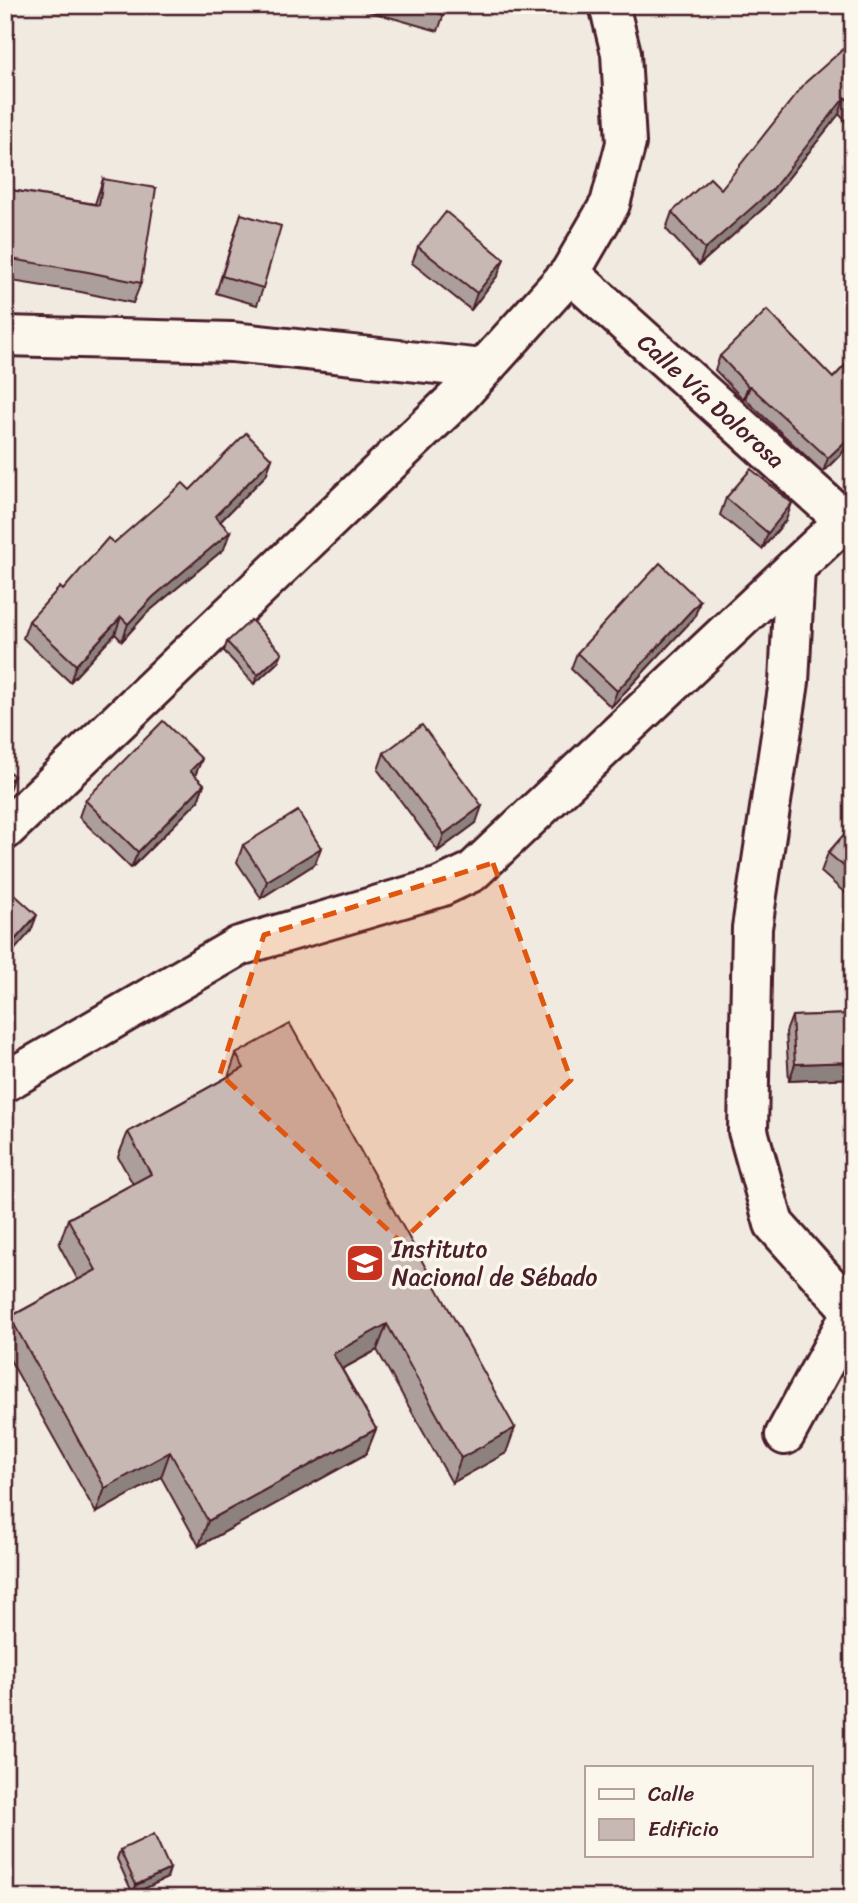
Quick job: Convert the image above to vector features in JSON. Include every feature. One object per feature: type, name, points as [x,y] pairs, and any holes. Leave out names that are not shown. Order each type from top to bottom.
[{"type":"street","points":[[5,830],[450,404],[570,273],[610,204],[626,143],[621,53],[609,5]]},
{"type":"street","name":"Calle Vía Dolorosa","points":[[570,273],[850,521]]},
{"type":"street","points":[[5,336],[232,342],[483,369]]},
{"type":"street","points":[[5,1082],[239,946],[440,887],[472,872],[795,568],[850,521]]},
{"type":"street","points":[[785,1435],[852,1311],[774,1224],[748,1131],[752,928],[789,682],[795,568]]},
{"type":"highlighted area","points":[[493,863],[571,1080],[401,1242],[220,1074],[264,935]]},
{"type":"building","points":[[409,5],[447,5],[444,15]]},
{"type":"building","points":[[849,44],[853,48],[853,106],[845,97],[772,190],[705,249],[672,212],[710,178],[721,189],[806,82]]},
{"type":"building","points":[[103,179],[156,188],[141,283],[5,258],[5,189],[99,205]]},
{"type":"building","points":[[446,212],[504,259],[477,293],[418,247]]},
{"type":"building","points":[[241,214],[281,226],[263,288],[222,276]]},
{"type":"building","points":[[767,310],[833,378],[853,357],[853,434],[828,458],[748,386],[720,356]]},
{"type":"building","points":[[246,433],[272,459],[215,516],[230,532],[153,597],[128,624],[121,617],[76,665],[29,621],[60,587],[63,590],[108,538],[114,543],[183,483],[190,490]]},
{"type":"building","points":[[751,469],[792,503],[768,533],[726,498]]},
{"type":"building","points":[[660,563],[700,601],[617,691],[577,653]]},
{"type":"building","points":[[251,620],[282,653],[258,675],[227,642]]},
{"type":"building","points":[[163,721],[202,759],[190,771],[204,784],[138,852],[85,800]]},
{"type":"building","points":[[422,725],[482,806],[444,834],[384,753]]},
{"type":"building","points":[[5,768],[14,776],[5,785]]},
{"type":"building","points":[[298,811],[321,848],[267,881],[243,845]]},
{"type":"building","points":[[853,824],[853,874],[828,853]]},
{"type":"building","points":[[5,886],[37,915],[5,951]]},
{"type":"building","points":[[853,1014],[853,1062],[795,1064],[792,1016]]},
{"type":"building","points":[[290,1024],[515,1428],[461,1458],[387,1324],[333,1354],[376,1429],[208,1521],[170,1452],[105,1488],[10,1317],[96,1270],[68,1219],[151,1174],[128,1132],[244,1068],[236,1054]]},
{"type":"building","points":[[154,1834],[170,1869],[136,1885],[120,1850]]},
{"type":"place","name":"Instituto Nacional de Sébado","points":[[365,1263]]}]
